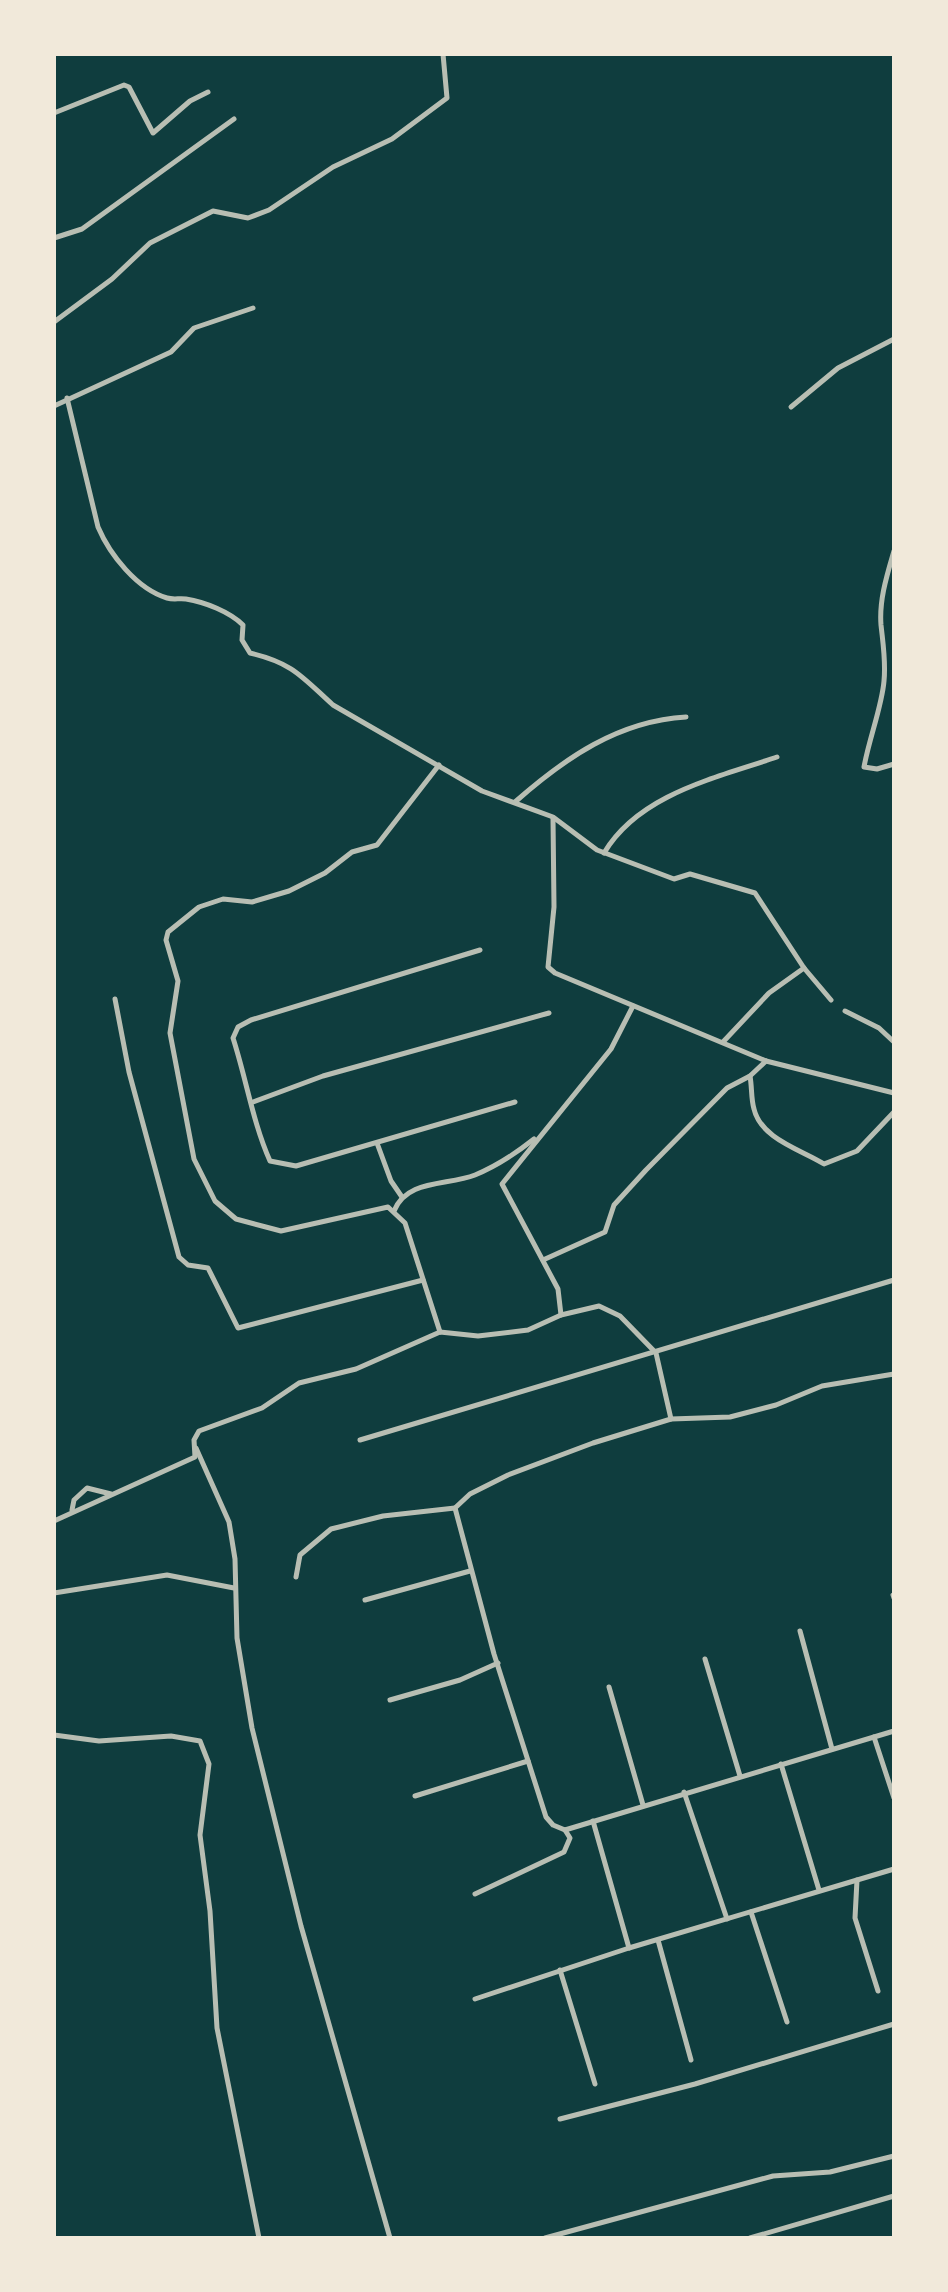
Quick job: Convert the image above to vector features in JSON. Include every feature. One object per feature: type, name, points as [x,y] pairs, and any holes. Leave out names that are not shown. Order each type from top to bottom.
[{"type":"street","points":[[54,322],[112,279],[140,250],[173,230],[213,211],[248,218],[269,210],[333,167],[392,139],[447,98],[443,54]]},
{"type":"street","points":[[54,113],[124,85],[129,87],[153,133],[190,101],[208,92]]},
{"type":"street","points":[[54,238],[82,229],[234,119]]},
{"type":"street","points":[[54,406],[171,352],[194,328],[253,308]]},
{"type":"street","points":[[791,407],[838,368],[894,339]]},
{"type":"street","points":[[67,398],[98,527],[106,545],[129,572],[162,596],[185,599],[236,619],[243,625],[242,640],[250,653],[268,655],[288,666],[320,690],[333,705],[482,791],[553,817],[577,838],[604,853],[674,879],[690,874],[755,893],[804,968],[831,1000]]},
{"type":"street","points":[[894,551],[884,584],[881,623],[886,651],[884,685],[870,729],[864,767],[877,769],[894,764]]},
{"type":"street","points":[[514,803],[602,738],[655,719],[686,717]]},
{"type":"street","points":[[604,853],[628,823],[668,797],[777,757]]},
{"type":"street","points":[[439,765],[377,845],[352,852],[325,873],[289,891],[252,902],[223,899],[199,907],[168,932],[166,940],[178,981],[170,1033],[183,1103],[194,1159],[215,1201],[236,1219],[281,1231],[388,1207],[405,1223],[440,1332]]},
{"type":"street","points":[[553,817],[554,907],[548,967],[766,1061],[894,1093]]},
{"type":"street","points":[[480,950],[251,1020],[238,1027],[233,1038],[253,1102],[260,1138],[270,1161],[282,1166],[296,1166],[515,1102]]},
{"type":"street","points":[[723,1042],[769,993],[804,968]]},
{"type":"street","points":[[115,999],[129,1072],[179,1257],[188,1265],[208,1268],[238,1328],[423,1280]]},
{"type":"street","points":[[561,1315],[558,1289],[502,1184],[611,1049],[633,1006]]},
{"type":"street","points":[[845,1011],[879,1028],[894,1042]]},
{"type":"street","points":[[253,1102],[323,1076],[549,1013]]},
{"type":"street","points":[[543,1260],[605,1232],[614,1205],[646,1170],[727,1088],[750,1076],[766,1061]]},
{"type":"street","points":[[750,1076],[753,1107],[764,1125],[800,1153],[824,1164],[857,1151],[894,1112]]},
{"type":"street","points":[[394,1211],[402,1197],[421,1187],[471,1176],[496,1166],[544,1131]]},
{"type":"street","points":[[377,1143],[391,1181],[402,1197]]},
{"type":"street","points":[[360,1440],[535,1385],[656,1353],[756,1319],[894,1280]]},
{"type":"street","points":[[390,2238],[301,1926],[252,1728],[237,1638],[235,1559],[229,1522],[194,1440],[199,1431],[209,1425],[262,1408],[299,1383],[356,1369],[440,1332],[478,1336],[528,1330],[561,1315],[599,1306],[611,1309],[656,1353],[671,1419]]},
{"type":"street","points":[[296,1577],[300,1555],[331,1529],[383,1516],[455,1508],[470,1494],[508,1475],[593,1443],[671,1419],[730,1417],[776,1405],[822,1386],[894,1374]]},
{"type":"street","points":[[54,1521],[195,1457],[196,1448]]},
{"type":"street","points":[[72,1511],[74,1500],[87,1488],[111,1494]]},
{"type":"street","points":[[455,1508],[470,1571],[546,1817],[553,1825],[565,1830],[570,1838],[564,1852],[475,1894]]},
{"type":"street","points":[[365,1600],[470,1571]]},
{"type":"street","points":[[54,1593],[167,1575],[234,1588]]},
{"type":"street","points":[[800,1631],[832,1749]]},
{"type":"street","points":[[705,1659],[740,1776]]},
{"type":"street","points":[[390,1700],[460,1680],[498,1663]]},
{"type":"street","points":[[609,1687],[643,1805]]},
{"type":"street","points":[[565,1830],[894,1731]]},
{"type":"street","points":[[54,1735],[99,1741],[171,1736],[200,1741],[209,1764],[200,1835],[217,2028],[259,2238]]},
{"type":"street","points":[[874,1737],[894,1798]]},
{"type":"street","points":[[415,1796],[528,1761]]},
{"type":"street","points":[[781,1764],[819,1890]]},
{"type":"street","points":[[684,1792],[727,1919]]},
{"type":"street","points":[[593,1821],[629,1948]]},
{"type":"street","points":[[475,1999],[629,1948],[894,1869]]},
{"type":"street","points":[[857,1880],[855,1918],[878,1991]]},
{"type":"street","points":[[751,1912],[787,2022]]},
{"type":"street","points":[[658,1940],[691,2060]]},
{"type":"street","points":[[560,1970],[595,2084]]},
{"type":"street","points":[[560,2119],[695,2084],[894,2024]]},
{"type":"street","points":[[545,2238],[773,2176],[830,2172],[894,2156]]},
{"type":"street","points":[[750,2238],[894,2196]]}]
